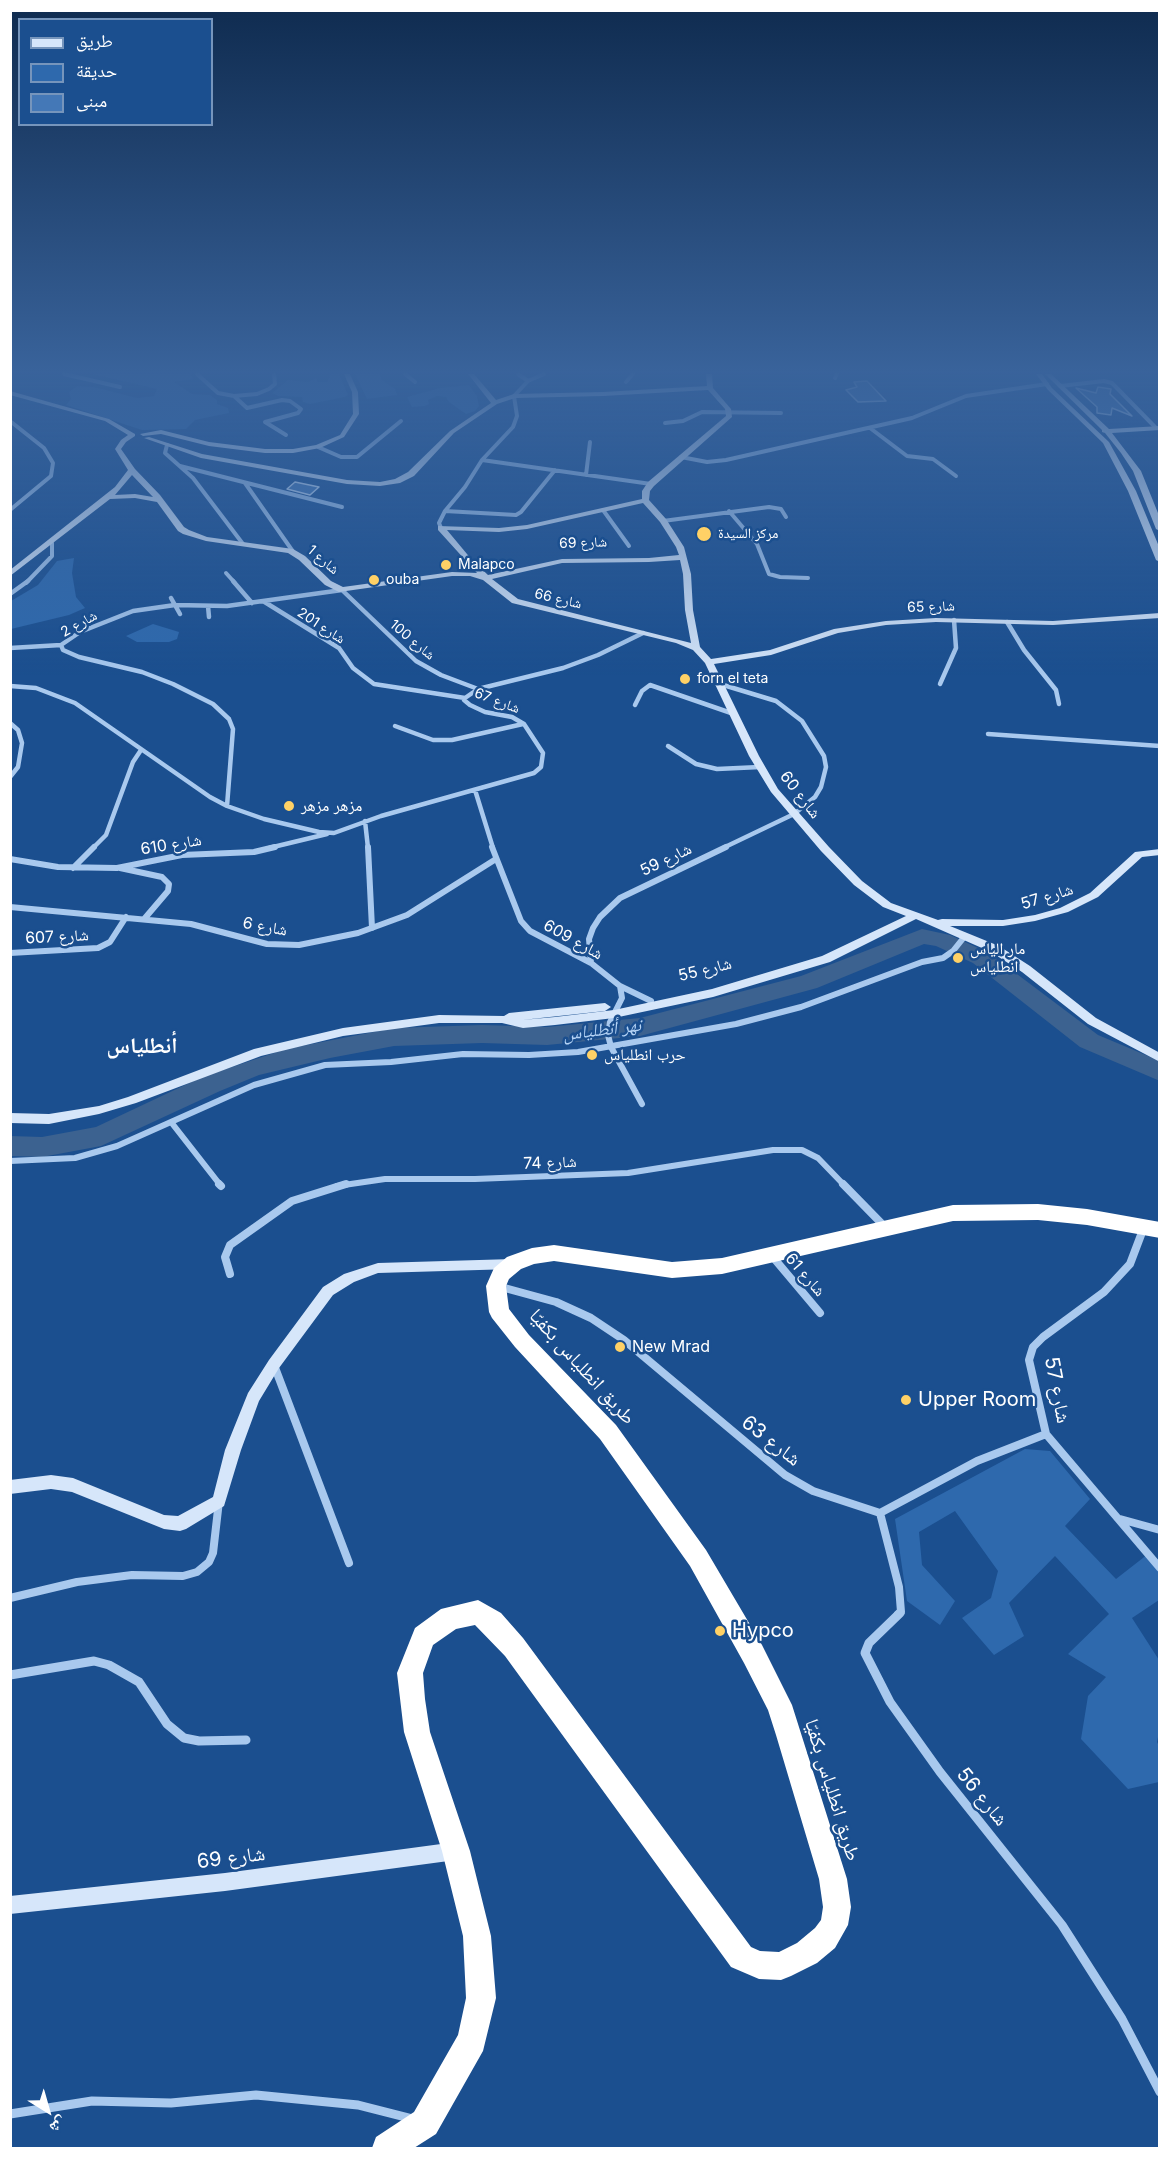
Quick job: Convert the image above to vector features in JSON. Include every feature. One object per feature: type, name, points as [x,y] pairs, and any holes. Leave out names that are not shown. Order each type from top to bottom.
[{"type":"highway","points":[[496,1286],[501,1274],[514,1263],[532,1256],[555,1253],[672,1270],[694,1270],[722,1266],[886,1227],[953,1214],[995,1211],[1038,1212],[1087,1217],[1152,1228]]},
{"type":"highway","name":"طريق انطلياس بكفيّا","points":[[387,2148],[425,2122],[472,2040],[481,1998],[477,1936],[456,1851],[417,1732],[410,1673],[424,1637],[450,1618],[478,1612],[492,1622],[514,1647],[741,1957],[759,1965],[781,1966],[807,1953],[825,1938],[834,1925],[837,1908],[833,1879],[779,1705],[727,1607],[681,1533],[608,1432],[522,1341],[499,1312],[496,1286]]},
{"type":"street","points":[[10,510],[51,475]]},
{"type":"street","points":[[10,574],[110,496],[128,475]]},
{"type":"street","name":"شارع 1","points":[[136,475],[181,529],[186,532],[206,538],[294,553],[322,578],[342,590],[452,574],[470,574],[486,578]]},
{"type":"street","points":[[189,475],[203,489],[243,544]]},
{"type":"street","points":[[215,475],[342,507]]},
{"type":"street","points":[[306,475],[347,482],[380,484],[397,481],[409,475]]},
{"type":"street","points":[[473,475],[445,511],[439,523],[441,528],[470,531],[527,527],[603,510],[648,504]]},
{"type":"street","points":[[445,511],[516,515],[551,475]]},
{"type":"street","points":[[586,475],[651,484]]},
{"type":"street","points":[[661,475],[646,491],[648,504],[663,521],[680,547],[696,648]]},
{"type":"street","points":[[1124,475],[1160,560]]},
{"type":"street","points":[[1139,475],[1158,522],[1145,524]]},
{"type":"street","points":[[244,482],[294,553]]},
{"type":"street","points":[[118,489],[153,493]]},
{"type":"street","points":[[110,496],[135,496],[159,500]]},
{"type":"street","points":[[663,521],[772,507],[781,510],[786,517]]},
{"type":"street","points":[[603,510],[629,546]]},
{"type":"street","points":[[729,511],[757,544],[769,574],[780,577],[808,578]]},
{"type":"street","name":"شارع 66","points":[[441,528],[456,549],[486,578],[505,595],[520,604],[644,633],[696,648]]},
{"type":"street","points":[[10,594],[47,563],[52,556],[52,543]]},
{"type":"street","name":"شارع 69","points":[[486,578],[562,561],[683,557]]},
{"type":"street","points":[[226,573],[252,603]]},
{"type":"street","name":"شارع 2","points":[[227,806],[233,729],[229,719],[213,704],[173,684],[142,672],[79,657],[61,648],[61,645],[80,632],[118,616],[175,605],[208,606],[252,603],[342,590]]},
{"type":"street","name":"شارع 100","points":[[342,590],[416,661],[441,675],[478,689]]},
{"type":"street","points":[[171,598],[180,614]]},
{"type":"street","name":"شارع 201","points":[[263,601],[339,648],[353,668],[374,684],[465,698]]},
{"type":"street","points":[[208,606],[209,617]]},
{"type":"street","name":"شارع 65","points":[[709,662],[771,652],[852,628],[915,620],[1079,622],[1160,615]]},
{"type":"street","points":[[940,684],[956,648],[954,620]]},
{"type":"street","points":[[1007,622],[1024,651],[1056,690],[1059,704]]},
{"type":"street","name":"شارع 67","points":[[475,790],[525,777],[541,767],[543,753],[524,724],[512,717],[485,712],[470,705],[464,700],[465,698],[478,689],[563,668],[598,655],[644,633]]},
{"type":"street","points":[[10,648],[61,645]]},
{"type":"street","name":"شارع 60","points":[[696,648],[709,662],[774,790],[858,883],[887,905],[915,916]]},
{"type":"street","name":"شارع 59","points":[[591,963],[589,939],[593,928],[600,917],[620,898],[794,814],[806,806],[821,787],[826,766],[820,746],[802,721],[779,703],[720,684]]},
{"type":"street","points":[[635,705],[642,691],[650,685],[735,715]]},
{"type":"street","points":[[10,686],[36,688],[75,703],[141,750],[227,806],[264,819],[334,833],[365,821],[475,790]]},
{"type":"street","points":[[10,723],[18,730],[22,743],[18,767],[10,777]]},
{"type":"street","points":[[394,726],[433,740],[452,740],[524,724]]},
{"type":"street","points":[[988,734],[1160,746]]},
{"type":"street","points":[[668,746],[696,764],[717,769],[760,766]]},
{"type":"street","points":[[73,868],[106,835],[133,762],[141,750]]},
{"type":"street","name":"شارع 609","points":[[475,790],[515,911],[526,926],[553,945],[591,963],[620,986],[651,1001]]},
{"type":"street","points":[[365,821],[370,861],[372,928]]},
{"type":"street","name":"شارع 610","points":[[10,860],[40,866],[117,868],[182,855],[254,852],[334,833]]},
{"type":"street","name":"شارع 57","points":[[915,916],[945,922],[986,923],[1035,918],[1077,905],[1094,895],[1138,854],[1160,852]]},
{"type":"street","name":"شارع 6","points":[[10,907],[126,916],[191,924],[282,946],[327,940],[372,928],[424,906],[496,859]]},
{"type":"street","points":[[117,868],[162,877],[169,884],[168,891],[145,918]]},
{"type":"street","name":"شارع 607","points":[[10,953],[98,948],[110,942],[126,916]]},
{"type":"street","points":[[10,1118],[49,1119],[99,1110],[132,1100],[258,1052],[343,1032],[439,1019],[502,1019],[523,1024],[614,1014],[713,993],[791,971],[861,943],[915,916],[963,939],[980,942],[1026,969],[1069,1005],[1102,1028],[1160,1058]]},
{"type":"street","name":"شارع 55","points":[[614,1014],[651,1001],[796,963],[915,916]]},
{"type":"street","points":[[980,942],[986,923]]},
{"type":"street","points":[[10,1161],[75,1158],[117,1146],[254,1085],[325,1065],[391,1062],[463,1054],[556,1054],[611,1047],[736,1024],[801,1007],[922,962],[943,958],[953,951],[963,939]]},
{"type":"street","points":[[620,986],[623,993],[608,1035],[611,1047],[642,1104]]},
{"type":"street","points":[[171,1122],[221,1186]]},
{"type":"street","name":"شارع 74","points":[[230,1274],[225,1257],[230,1245],[292,1200],[339,1185],[385,1179],[475,1179],[628,1173],[773,1150],[802,1150],[818,1158],[886,1227]]},
{"type":"street","name":"شارع 57","points":[[1152,1228],[1130,1264],[1104,1292],[1032,1347],[1029,1360],[1046,1434],[1160,1568]]},
{"type":"street","name":"شارع 61","points":[[770,1254],[820,1313]]},
{"type":"street","points":[[10,1598],[39,1588],[77,1582],[132,1575],[183,1576],[196,1572],[209,1562],[213,1553],[219,1501],[243,1421],[253,1398],[274,1364],[328,1291],[365,1270],[394,1266],[514,1263]]},
{"type":"street","name":"شارع 63","points":[[496,1286],[555,1302],[608,1328],[784,1475],[813,1491],[880,1513]]},
{"type":"street","points":[[274,1364],[349,1563]]},
{"type":"street","points":[[880,1513],[977,1461],[1046,1434]]},
{"type":"street","points":[[10,1487],[51,1482],[73,1485],[164,1522],[180,1524],[219,1501]]},
{"type":"street","name":"شارع 56","points":[[880,1513],[899,1587],[902,1612],[869,1643],[865,1653],[890,1702],[940,1772],[1062,1925],[1122,2019],[1160,2092]]},
{"type":"street","points":[[1119,1519],[1160,1530]]},
{"type":"street","points":[[10,1675],[93,1661],[109,1665],[139,1682],[168,1724],[184,1738],[199,1741],[246,1740]]},
{"type":"street","name":"شارع 69","points":[[10,1905],[225,1882],[456,1851]]},
{"type":"street","points":[[10,2114],[92,2101],[171,2103],[256,2096],[358,2105],[425,2122]]},
{"type":"green space","points":[[74,558],[72,573],[76,597],[85,608],[69,615],[11,629],[11,601],[38,585],[57,561]]},
{"type":"green space","points":[[153,624],[179,632],[177,639],[169,642],[137,642],[126,636]]},
{"type":"green space","points":[[1025,1449],[1050,1451],[1090,1499],[1065,1526],[1116,1579],[1148,1554],[1159,1566],[1159,1600],[1132,1618],[1159,1660],[1160,1727],[1157,1742],[1159,1782],[1128,1789],[1081,1739],[1088,1696],[1106,1677],[1068,1654],[1109,1614],[1055,1556],[1009,1603],[1024,1636],[994,1655],[962,1618],[991,1598],[998,1571],[955,1511],[919,1532],[922,1565],[955,1601],[940,1625],[907,1601],[895,1519]]},
{"type":"building","points":[[295,482],[319,487],[310,495],[287,489]]},
{"type":"waterway","name":"نهر أنطلياس","points":[[10,1146],[42,1147],[101,1136],[211,1084],[250,1069],[286,1058],[330,1049],[394,1037],[482,1034],[547,1036],[640,1027],[809,982],[922,936],[942,940],[981,958],[1089,1041],[1160,1072]]},
{"type":"place","name":"مركز السيدة","points":[[704,534]]},
{"type":"place","name":"Malapco","points":[[446,565]]},
{"type":"place","name":"ouba","points":[[374,580]]},
{"type":"place","name":"forn el teta","points":[[685,679]]},
{"type":"place","name":"مزهر مزهر","points":[[289,806]]},
{"type":"place","name":"مار الياس انطلياس","points":[[958,958]]},
{"type":"place","name":"حرب انطلياس","points":[[592,1055]]},
{"type":"place","name":"New Mrad","points":[[620,1347]]},
{"type":"place","name":"Upper Room","points":[[906,1400]]},
{"type":"place","name":"Hypco","points":[[720,1631]]},
{"type":"district","name":"أنطلياس","points":[[142,1046]]}]
